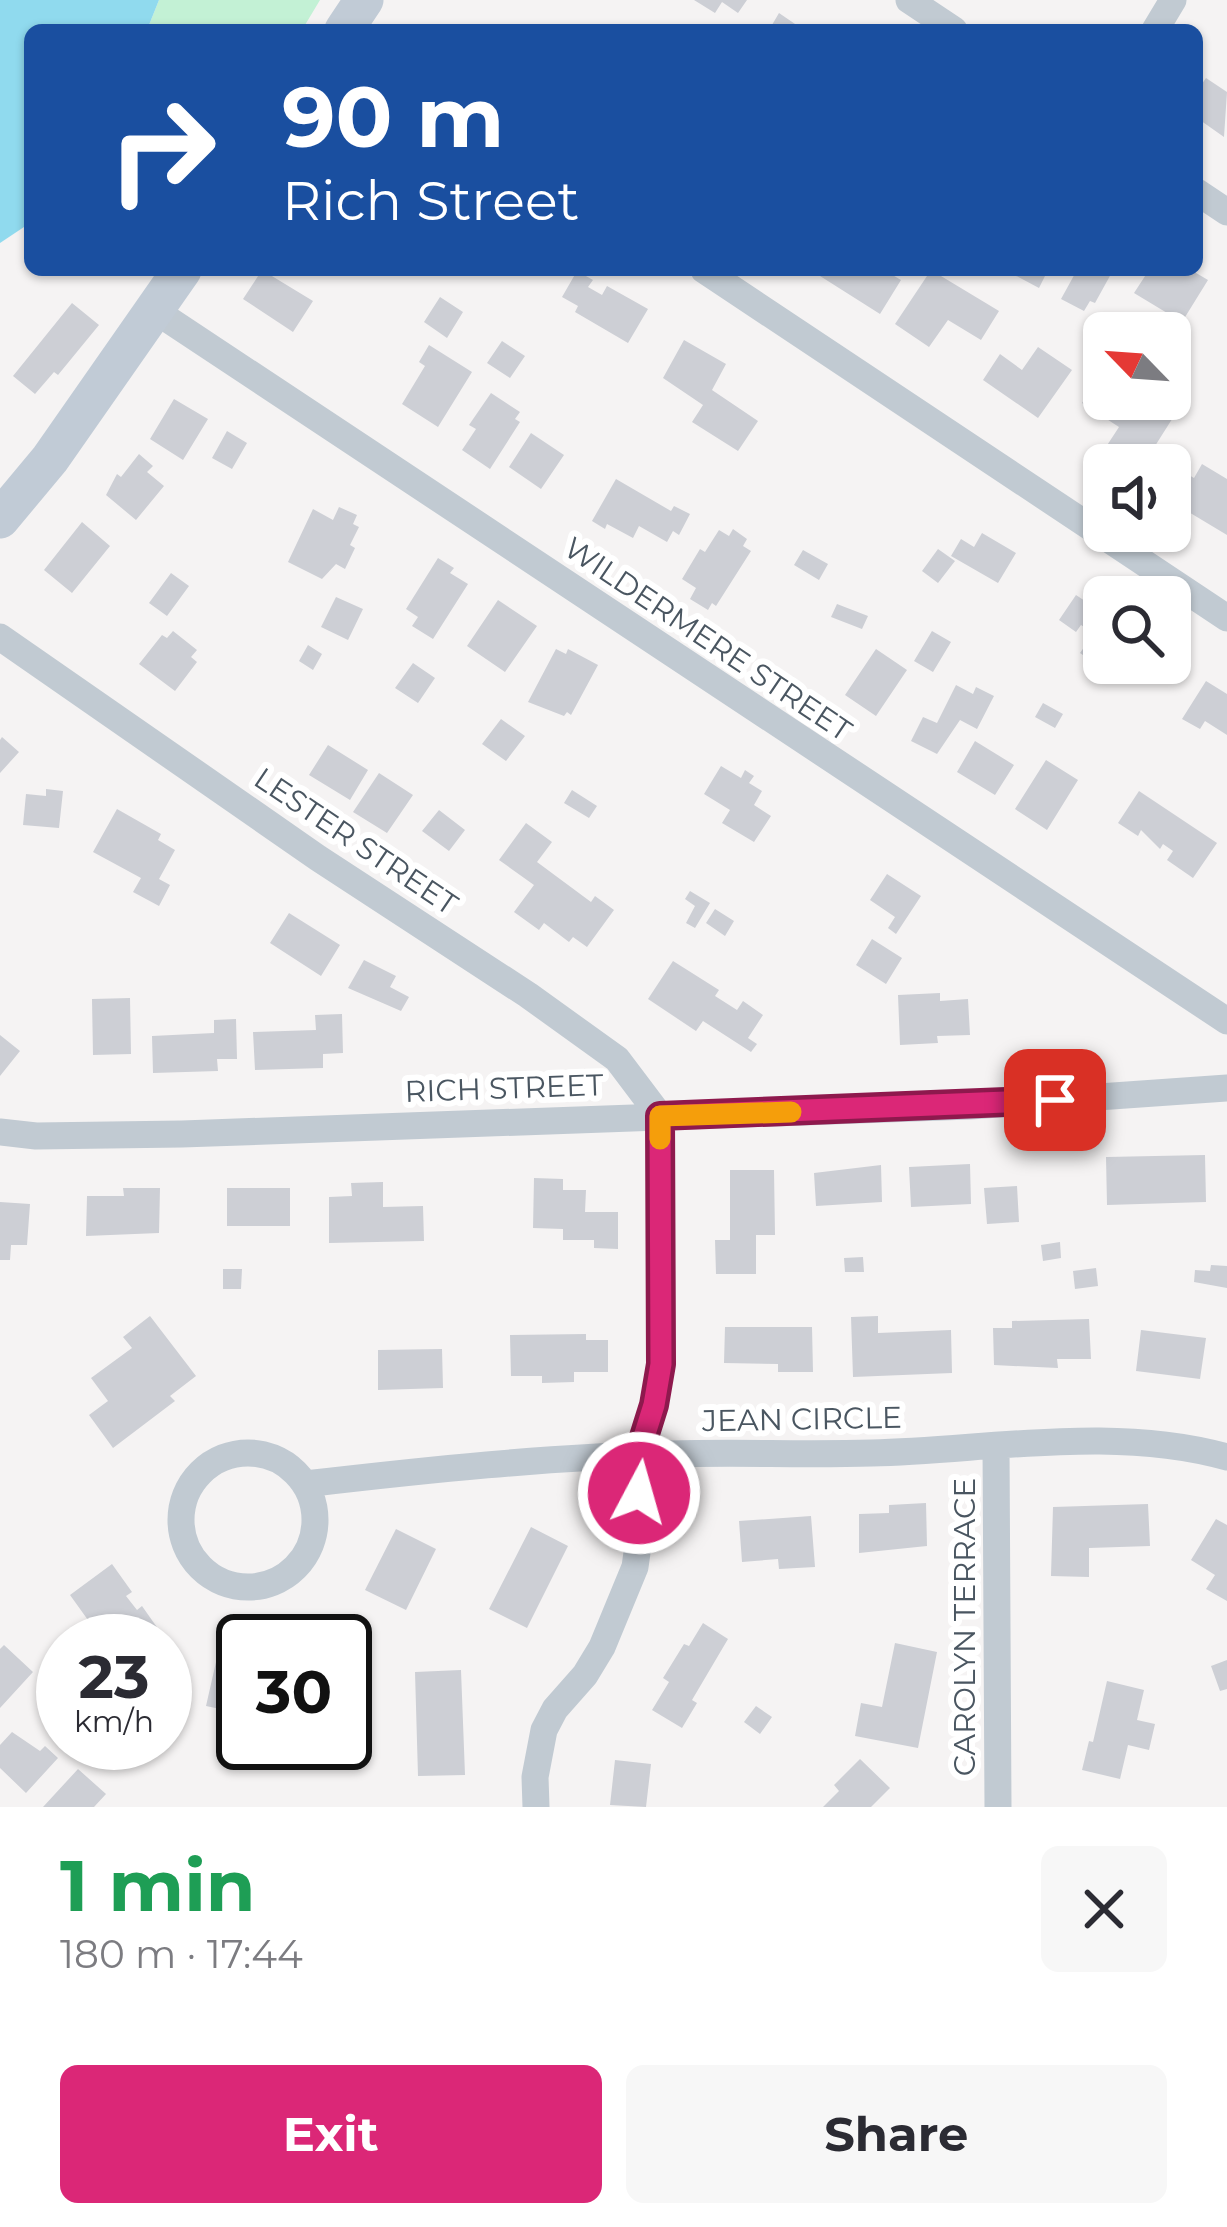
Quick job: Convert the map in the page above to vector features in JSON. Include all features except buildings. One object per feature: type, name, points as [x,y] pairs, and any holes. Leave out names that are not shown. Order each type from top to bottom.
[{"type":"main road","points":[[0,519],[50,459],[178,276]]},
{"type":"street","points":[[909,0],[945,24]]},
{"type":"street","points":[[713,276],[1227,618]]},
{"type":"street","name":"WILDERMERE STREET","points":[[154,310],[1227,1021]]},
{"type":"street","name":"LESTER STREET","points":[[0,637],[617,1059],[660,1116]]},
{"type":"street","name":"RICH STREET","points":[[0,1132],[36,1136],[182,1134],[970,1106],[1227,1088]]},
{"type":"street","points":[[536,1807],[535,1777],[544,1730],[602,1647],[635,1567],[640,1531],[638,1456],[661,1364],[660,1116]]},
{"type":"street","name":"JEAN CIRCLE","points":[[305,1484],[465,1466],[638,1456],[872,1453],[1090,1442],[1195,1448],[1227,1457]]},
{"type":"street","name":"CAROLYN TERRACE","points":[[995,1446],[998,1807]]},
{"type":"street","points":[[258,1453],[285,1463],[305,1484],[313,1504],[313,1536],[298,1565],[281,1578],[260,1586],[228,1584],[206,1573],[188,1550],[181,1521],[186,1493],[215,1461],[258,1453]]},
{"type":"green space","points":[[159,0],[320,0],[306,24],[149,24]]},
{"type":"water","points":[[0,0],[159,0],[149,24],[24,24],[24,227],[0,243]]},
{"type":"slow traffic","points":[[660,1139],[660,1116],[791,1112]]},
{"type":"route","points":[[639,1493],[638,1456],[661,1364],[660,1116],[1055,1100]]}]
